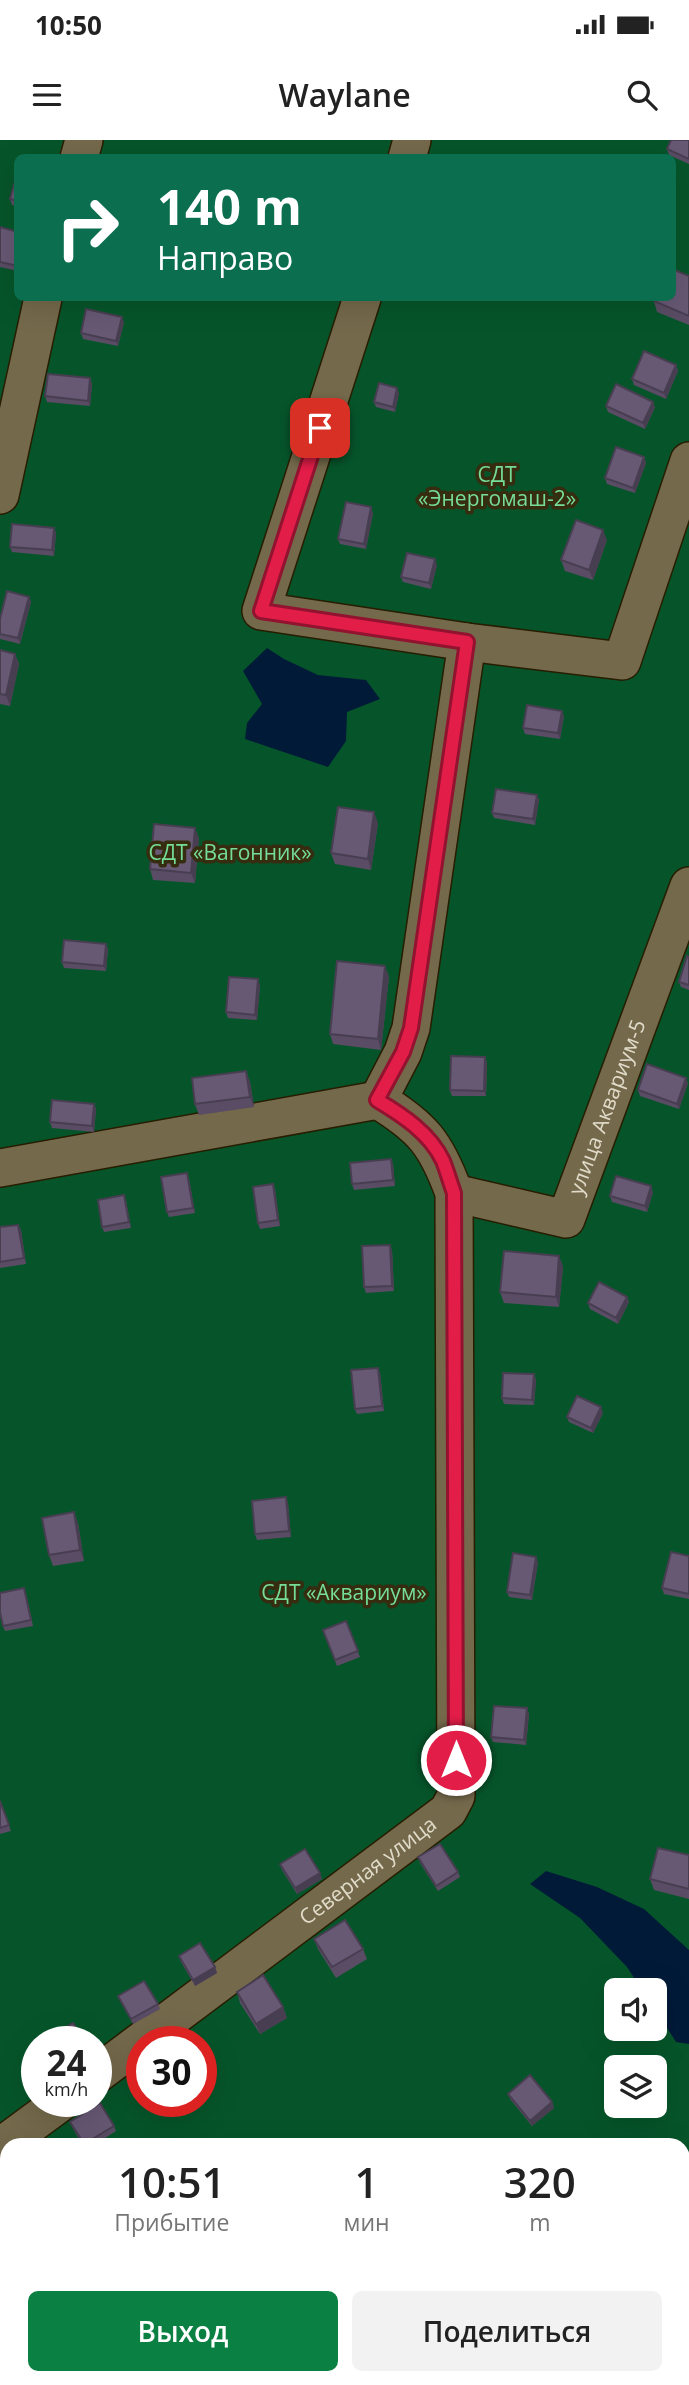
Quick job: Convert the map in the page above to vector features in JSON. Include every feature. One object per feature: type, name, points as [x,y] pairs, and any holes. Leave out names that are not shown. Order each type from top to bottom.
[{"type":"street","points":[[0,495],[42,301]]},
{"type":"street","points":[[361,301],[261,611],[467,642],[622,661],[689,461]]},
{"type":"street","points":[[0,1168],[377,1100],[403,1052],[411,1028],[467,642]]},
{"type":"street","name":"улица Аквариум-5","points":[[454,1193],[566,1219],[689,886]]},
{"type":"street","name":"Северная улица","points":[[112,2063],[448,1811],[456,1796],[454,1193],[442,1159],[421,1131],[377,1100]]},
{"type":"street","points":[[12,2138],[41,2117]]},
{"type":"green space","points":[[0,140],[689,140],[689,2138],[0,2138]]},
{"type":"water","points":[[267,648],[318,675],[366,680],[380,699],[347,712],[346,741],[328,767],[245,739],[247,723],[262,704],[243,671]]},
{"type":"water","points":[[546,1871],[597,1887],[644,1909],[689,1950],[689,2044],[676,2042],[667,2028],[667,1978],[634,1978],[580,1918],[530,1884]]},
{"type":"building","points":[[671,140],[689,140],[689,159],[667,149]]},
{"type":"building","points":[[0,227],[14,231],[14,265],[0,262]]},
{"type":"building","points":[[676,271],[689,276],[689,316],[654,301],[676,301]]},
{"type":"building","points":[[86,309],[122,317],[116,341],[81,333]]},
{"type":"building","points":[[644,351],[676,365],[664,393],[632,379]]},
{"type":"building","points":[[48,374],[90,378],[88,401],[45,396]]},
{"type":"building","points":[[379,383],[397,388],[393,407],[374,402]]},
{"type":"building","points":[[616,384],[653,402],[643,423],[606,406]]},
{"type":"building","points":[[616,447],[644,457],[633,488],[605,478]]},
{"type":"building","points":[[346,502],[371,507],[364,544],[338,539]]},
{"type":"building","points":[[576,520],[603,530],[589,570],[561,560]]},
{"type":"building","points":[[12,524],[54,528],[52,550],[10,547]]},
{"type":"building","points":[[407,553],[435,559],[429,583],[401,577]]},
{"type":"building","points":[[7,591],[29,597],[18,638],[0,634],[0,619]]},
{"type":"building","points":[[0,650],[15,654],[6,695],[0,694]]},
{"type":"building","points":[[527,705],[562,711],[558,733],[523,728]]},
{"type":"building","points":[[496,789],[537,795],[533,819],[492,813]]},
{"type":"building","points":[[338,807],[374,812],[368,859],[331,853]]},
{"type":"building","points":[[154,824],[195,828],[191,873],[150,869]]},
{"type":"building","points":[[64,940],[106,944],[104,966],[62,962]]},
{"type":"building","points":[[687,956],[689,957],[689,985],[679,982]]},
{"type":"building","points":[[337,961],[385,966],[378,1039],[330,1034]]},
{"type":"building","points":[[229,977],[258,979],[255,1015],[226,1012]]},
{"type":"building","points":[[451,1056],[485,1057],[484,1091],[450,1090]]},
{"type":"building","points":[[647,1064],[686,1078],[677,1104],[638,1090]]},
{"type":"building","points":[[246,1071],[250,1097],[195,1104],[192,1078]]},
{"type":"building","points":[[52,1100],[94,1104],[92,1126],[50,1122]]},
{"type":"building","points":[[391,1159],[393,1180],[352,1184],[350,1163]]},
{"type":"building","points":[[187,1173],[193,1208],[167,1212],[161,1177]]},
{"type":"building","points":[[616,1176],[651,1186],[645,1206],[610,1196]]},
{"type":"building","points":[[273,1184],[278,1220],[258,1223],[253,1187]]},
{"type":"building","points":[[124,1195],[129,1222],[102,1227],[98,1200]]},
{"type":"building","points":[[18,1225],[24,1258],[0,1262],[0,1227]]},
{"type":"building","points":[[390,1245],[392,1286],[364,1287],[362,1246]]},
{"type":"building","points":[[504,1251],[559,1256],[556,1297],[500,1292]]},
{"type":"building","points":[[599,1282],[627,1297],[616,1318],[588,1303]]},
{"type":"building","points":[[378,1368],[382,1406],[355,1409],[351,1370]]},
{"type":"building","points":[[503,1373],[534,1374],[532,1400],[502,1398]]},
{"type":"building","points":[[577,1396],[601,1407],[591,1428],[567,1417]]},
{"type":"building","points":[[286,1497],[289,1531],[255,1534],[252,1501]]},
{"type":"building","points":[[74,1512],[80,1550],[49,1555],[42,1518]]},
{"type":"building","points":[[671,1552],[689,1556],[689,1594],[662,1588]]},
{"type":"building","points":[[513,1553],[536,1557],[530,1595],[507,1592]]},
{"type":"building","points":[[24,1588],[31,1620],[3,1626],[0,1593]]},
{"type":"building","points":[[346,1621],[358,1651],[335,1660],[323,1630]]},
{"type":"building","points":[[494,1706],[527,1708],[524,1740],[491,1737]]},
{"type":"building","points":[[0,1801],[9,1825],[0,1828]]},
{"type":"building","points":[[440,1844],[458,1872],[436,1886],[418,1857]]},
{"type":"building","points":[[658,1848],[689,1855],[689,1889],[650,1879]]},
{"type":"building","points":[[305,1849],[320,1873],[295,1888],[280,1864]]},
{"type":"building","points":[[345,1920],[363,1949],[332,1967],[314,1939]]},
{"type":"building","points":[[200,1943],[215,1967],[193,1980],[179,1956]]},
{"type":"building","points":[[263,1975],[283,2007],[256,2024],[237,1992]]},
{"type":"building","points":[[144,1981],[158,2004],[131,2019],[118,1996]]},
{"type":"building","points":[[530,2075],[552,2102],[530,2121],[508,2094]]},
{"type":"building","points":[[78,2117],[109,2117],[114,2126],[94,2138],[80,2138],[70,2122]]},
{"type":"route","points":[[320,428],[261,611],[467,642],[411,1028],[403,1052],[377,1100],[421,1131],[442,1159],[454,1193],[456,1760]]},
{"type":"park label","name":"СДТ «Энергомаш-2»","points":[[497,487]]},
{"type":"park label","name":"СДТ «Вагонник»","points":[[230,853]]},
{"type":"park label","name":"СДТ «Аквариум»","points":[[344,1593]]}]
